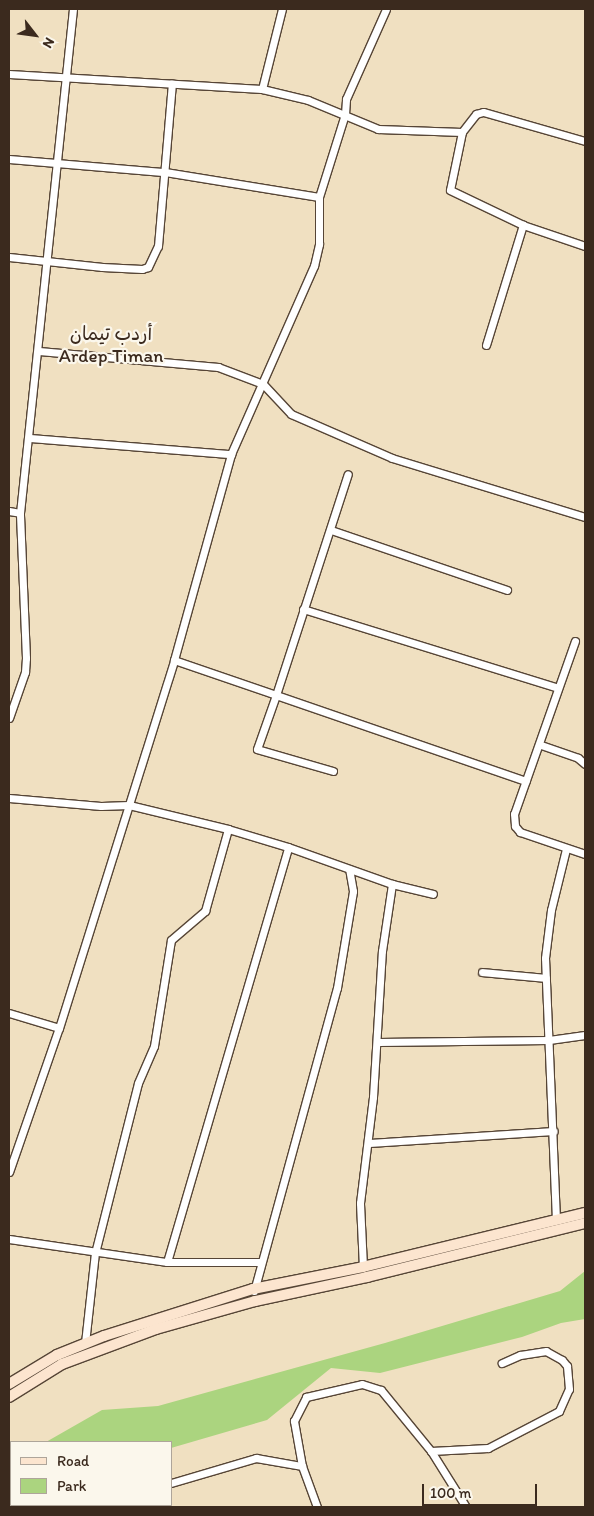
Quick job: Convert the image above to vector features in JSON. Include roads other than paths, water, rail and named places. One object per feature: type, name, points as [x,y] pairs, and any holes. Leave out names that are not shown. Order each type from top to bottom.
[{"type":"street","points":[[9,718],[12,694],[25,672],[20,513],[30,438],[73,9]]},
{"type":"street","points":[[262,89],[282,9]]},
{"type":"street","points":[[9,1172],[59,1028],[174,660],[231,454],[314,266],[319,244],[319,197],[346,114],[346,98],[386,9]]},
{"type":"street","points":[[9,74],[262,89],[346,114],[378,129],[462,132]]},
{"type":"street","points":[[9,257],[102,267],[142,269],[148,267],[158,246],[172,84]]},
{"type":"street","points":[[585,141],[483,112],[471,118],[462,132],[450,190],[523,225],[585,246]]},
{"type":"street","points":[[9,159],[164,172],[319,197]]},
{"type":"street","points":[[486,346],[523,225]]},
{"type":"street","points":[[39,351],[218,367],[263,384],[291,414],[392,458],[585,517]]},
{"type":"street","points":[[30,438],[231,454]]},
{"type":"street","points":[[333,771],[258,749],[348,474]]},
{"type":"street","points":[[9,511],[20,513]]},
{"type":"street","points":[[331,530],[508,590]]},
{"type":"street","points":[[303,609],[558,688]]},
{"type":"street","points":[[575,641],[558,688],[541,745],[514,814],[516,829],[566,849],[585,854]]},
{"type":"street","points":[[174,660],[526,781]]},
{"type":"street","points":[[541,745],[578,758],[585,764]]},
{"type":"street","points":[[9,798],[101,806],[129,804],[228,829],[288,847],[392,884],[433,894]]},
{"type":"street","points":[[85,1343],[95,1253],[138,1084],[154,1046],[171,940],[178,932],[188,928],[207,906],[228,829]]},
{"type":"street","points":[[168,1262],[288,847]]},
{"type":"street","points":[[556,1220],[554,1131],[546,978],[551,910],[566,849]]},
{"type":"street","points":[[256,1301],[253,1289],[259,1262],[337,988],[353,891],[349,869]]},
{"type":"street","points":[[363,1267],[360,1203],[378,1042],[382,952],[392,884]]},
{"type":"street","points":[[482,972],[546,978]]},
{"type":"street","points":[[9,1013],[59,1028]]},
{"type":"street","points":[[378,1042],[549,1040],[585,1035]]},
{"type":"street","points":[[368,1143],[554,1131]]},
{"type":"street","points":[[9,1384],[57,1355],[85,1343],[253,1289],[363,1267],[585,1213]]},
{"type":"street","points":[[9,1397],[62,1364],[109,1345],[256,1301],[367,1277],[585,1223]]},
{"type":"street","points":[[9,1239],[95,1253],[168,1262],[259,1262]]},
{"type":"street","points":[[431,1451],[488,1448],[559,1412],[570,1388],[567,1366],[562,1360],[546,1351],[520,1355],[502,1363]]},
{"type":"street","points":[[315,1506],[302,1466],[294,1421],[306,1398],[362,1384],[381,1390],[431,1451],[466,1507]]},
{"type":"street","points":[[172,1483],[256,1458],[302,1466]]},
{"type":"district","name":"أردب تيمان Ardep Timan","points":[[111,345]]}]
